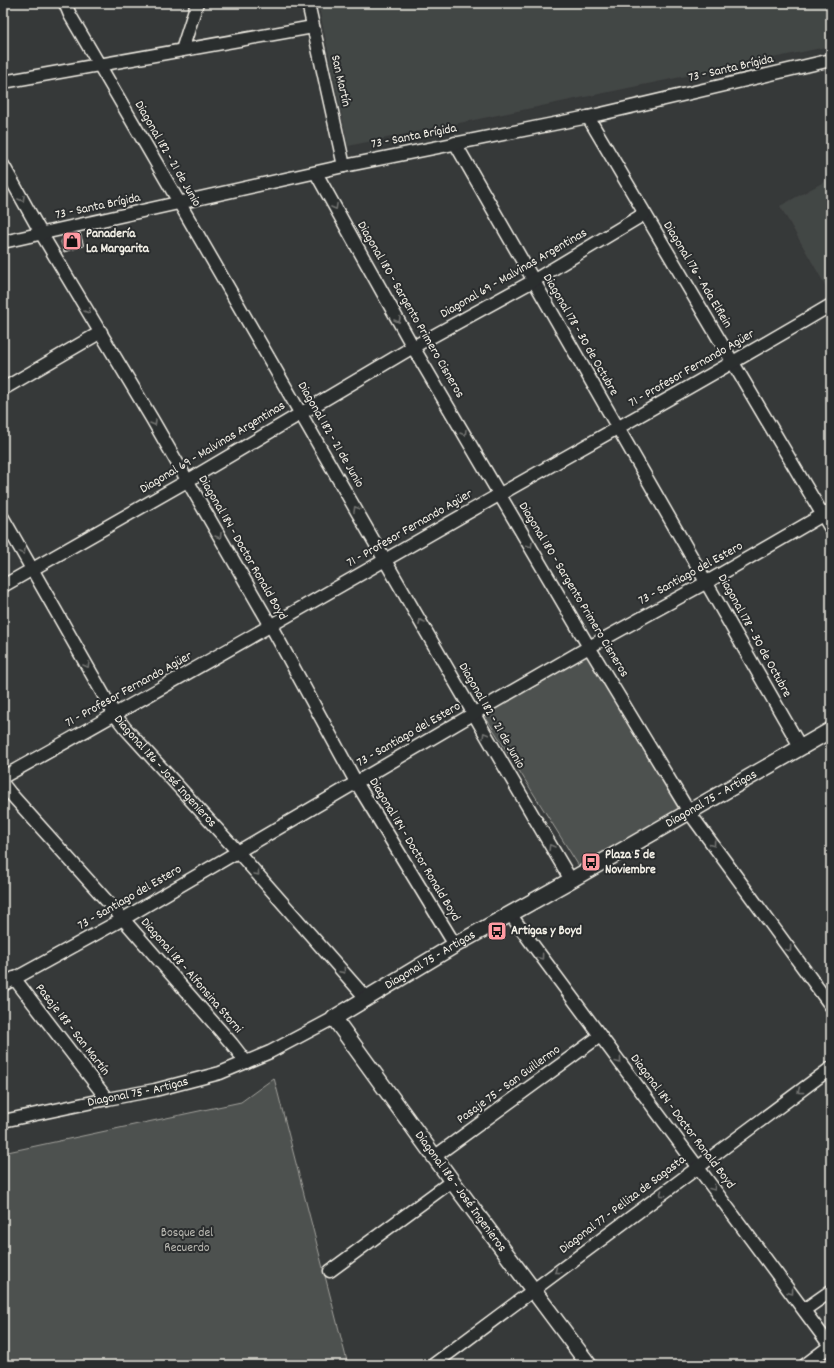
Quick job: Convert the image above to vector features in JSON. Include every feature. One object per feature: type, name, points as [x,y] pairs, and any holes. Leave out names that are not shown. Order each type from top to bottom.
[{"type":"street","name":"Diagonal 182 - 21 de Junio","points":[[65,3],[70,15],[301,412],[473,714],[571,880]]},
{"type":"street","points":[[182,50],[196,3]]},
{"type":"street","name":"San Martín","points":[[308,3],[344,166]]},
{"type":"street","points":[[3,82],[313,27]]},
{"type":"street","name":"73 - Santa Brígida","points":[[3,242],[344,166],[588,117],[831,60]]},
{"type":"street","name":"Diagonal 176 - Ada Elflein","points":[[588,117],[644,214],[734,363],[827,512],[831,529]]},
{"type":"street","name":"Diagonal 178 - 30 de Octubre","points":[[456,143],[532,281],[707,582],[801,748]]},
{"type":"street","name":"Diagonal 184 - Doctor Ronald Boyd","points":[[3,165],[41,233],[101,332],[271,626],[356,782],[455,945]]},
{"type":"street","name":"Diagonal 180 - Sargento Primero Cisneros","points":[[316,172],[413,347],[589,647],[690,812],[831,1006]]},
{"type":"street","name":"Diagonal 69 - Malvinas Argentinas","points":[[3,586],[187,481],[301,412],[413,347],[532,281],[644,214]]},
{"type":"street","name":"71 - Profesor Fernando Agüer","points":[[3,777],[115,715],[500,494],[734,363],[831,305]]},
{"type":"street","points":[[3,389],[101,332]]},
{"type":"street","name":"73 - Santiago del Estero","points":[[3,985],[123,919],[473,714],[589,647],[707,582],[827,512]]},
{"type":"street","name":"Diagonal 186 - José Ingenieros","points":[[3,518],[115,715],[366,998]]},
{"type":"street","name":"Diagonal 75 - Artigas","points":[[3,1121],[155,1090],[220,1073],[270,1052],[334,1018],[455,945],[831,730]]},
{"type":"street","name":"Diagonal 188 - Alfonsina Storni","points":[[3,784],[123,919],[246,1062]]},
{"type":"street","name":"Diagonal 184 - Doctor Ronald Boyd","points":[[510,914],[831,1346]]},
{"type":"street","name":"Pasaje 188 - San Martín","points":[[14,978],[107,1099]]},
{"type":"street","name":"Diagonal 186 - José Ingenieros","points":[[334,1018],[434,1157],[589,1365]]},
{"type":"street","name":"Pasaje 75 - San Guillermo","points":[[434,1157],[600,1036]]},
{"type":"street","name":"Diagonal 77 - Pelliza de Sagasta","points":[[433,1365],[831,1068]]},
{"type":"street","points":[[330,1271],[452,1181]]},
{"type":"street","points":[[804,1310],[831,1291]]},
{"type":"street","points":[[805,1365],[831,1346]]},
{"type":"shaded area","points":[[318,3],[831,3],[831,46],[348,146]]},
{"type":"shaded area","points":[[831,178],[831,289],[828,290],[780,206]]},
{"type":"green space","points":[[587,652],[683,811],[582,871],[483,713]]},
{"type":"green space","name":"Bosque del Recuerdo","points":[[274,1078],[348,1365],[3,1365],[3,1153],[241,1102]]},
{"type":"building","points":[[80,233],[84,246],[64,252],[61,242],[63,238]]},
{"type":"place","name":"Panadería La Margarita","points":[[72,241]]},
{"type":"place","name":"Plaza 5 de Noviembre","points":[[591,862]]},
{"type":"place","name":"Artigas y Boyd","points":[[497,931]]}]
